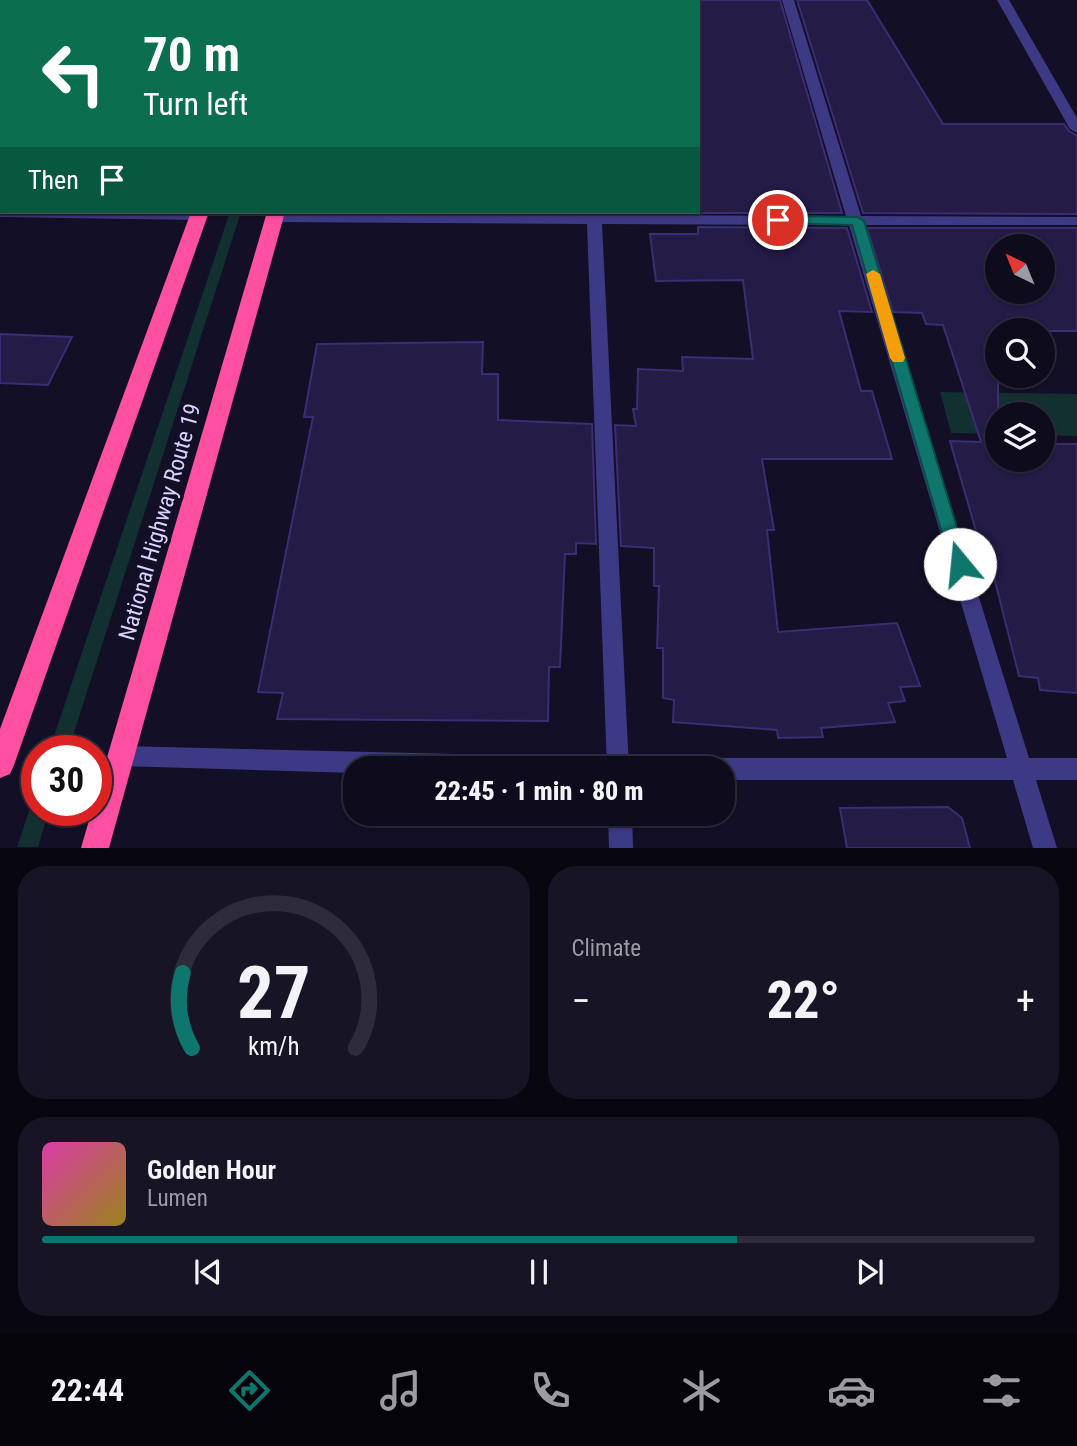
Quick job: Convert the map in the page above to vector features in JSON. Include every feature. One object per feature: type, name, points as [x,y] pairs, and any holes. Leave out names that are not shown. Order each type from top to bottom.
[{"type":"highway","points":[[1,758],[199,214]]},
{"type":"highway","name":"National Highway Route 19","points":[[95,848],[275,215]]},
{"type":"street","points":[[788,0],[1045,848]]},
{"type":"street","points":[[1003,0],[1077,129]]},
{"type":"street","points":[[275,215],[594,216],[857,221],[1077,220]]},
{"type":"street","points":[[594,216],[617,756]]},
{"type":"street","points":[[121,756],[343,762]]},
{"type":"street","points":[[735,769],[1077,769]]},
{"type":"street","points":[[620,826],[621,848]]},
{"type":"green space","points":[[229,214],[240,214],[73,735],[54,735]]},
{"type":"green space","points":[[940,392],[1077,394],[1077,436],[1055,435],[1055,402],[985,402],[985,434],[951,433]]},
{"type":"green space","points":[[24,826],[44,826],[38,847],[17,847]]},
{"type":"building","points":[[700,0],[780,0],[842,213],[700,213]]},
{"type":"building","points":[[797,0],[867,0],[943,124],[1064,124],[1077,136],[1077,214],[863,213]]},
{"type":"building","points":[[698,227],[847,228],[872,312],[839,311],[861,391],[872,391],[892,459],[762,459],[774,530],[767,530],[778,632],[897,623],[920,686],[900,687],[905,701],[888,703],[895,722],[821,728],[823,737],[778,738],[777,730],[673,722],[674,700],[663,698],[663,648],[657,648],[659,586],[654,586],[654,548],[621,546],[615,425],[636,426],[633,409],[637,409],[638,369],[683,371],[682,357],[753,359],[743,280],[656,281],[650,234],[698,234]]},
{"type":"building","points":[[867,228],[1077,228],[1077,331],[1055,331],[1055,318],[985,318],[985,388],[998,388],[998,402],[985,402],[985,472],[1055,472],[1055,444],[1077,444],[1077,693],[1040,690],[1038,678],[1019,676],[992,569],[987,569],[950,441],[981,442],[943,325],[926,324],[922,313],[893,312]]},
{"type":"building","points":[[0,334],[72,337],[48,385],[0,383]]},
{"type":"building","points":[[483,342],[482,374],[498,374],[498,420],[592,424],[596,544],[576,543],[576,554],[565,554],[560,667],[549,667],[548,721],[277,719],[283,693],[258,692],[313,417],[304,417],[317,344]]},
{"type":"building","points":[[948,807],[962,818],[970,848],[847,848],[840,808]]},
{"type":"slow traffic","points":[[873,274],[898,358]]},
{"type":"route","points":[[778,220],[857,221],[960,564]]}]
